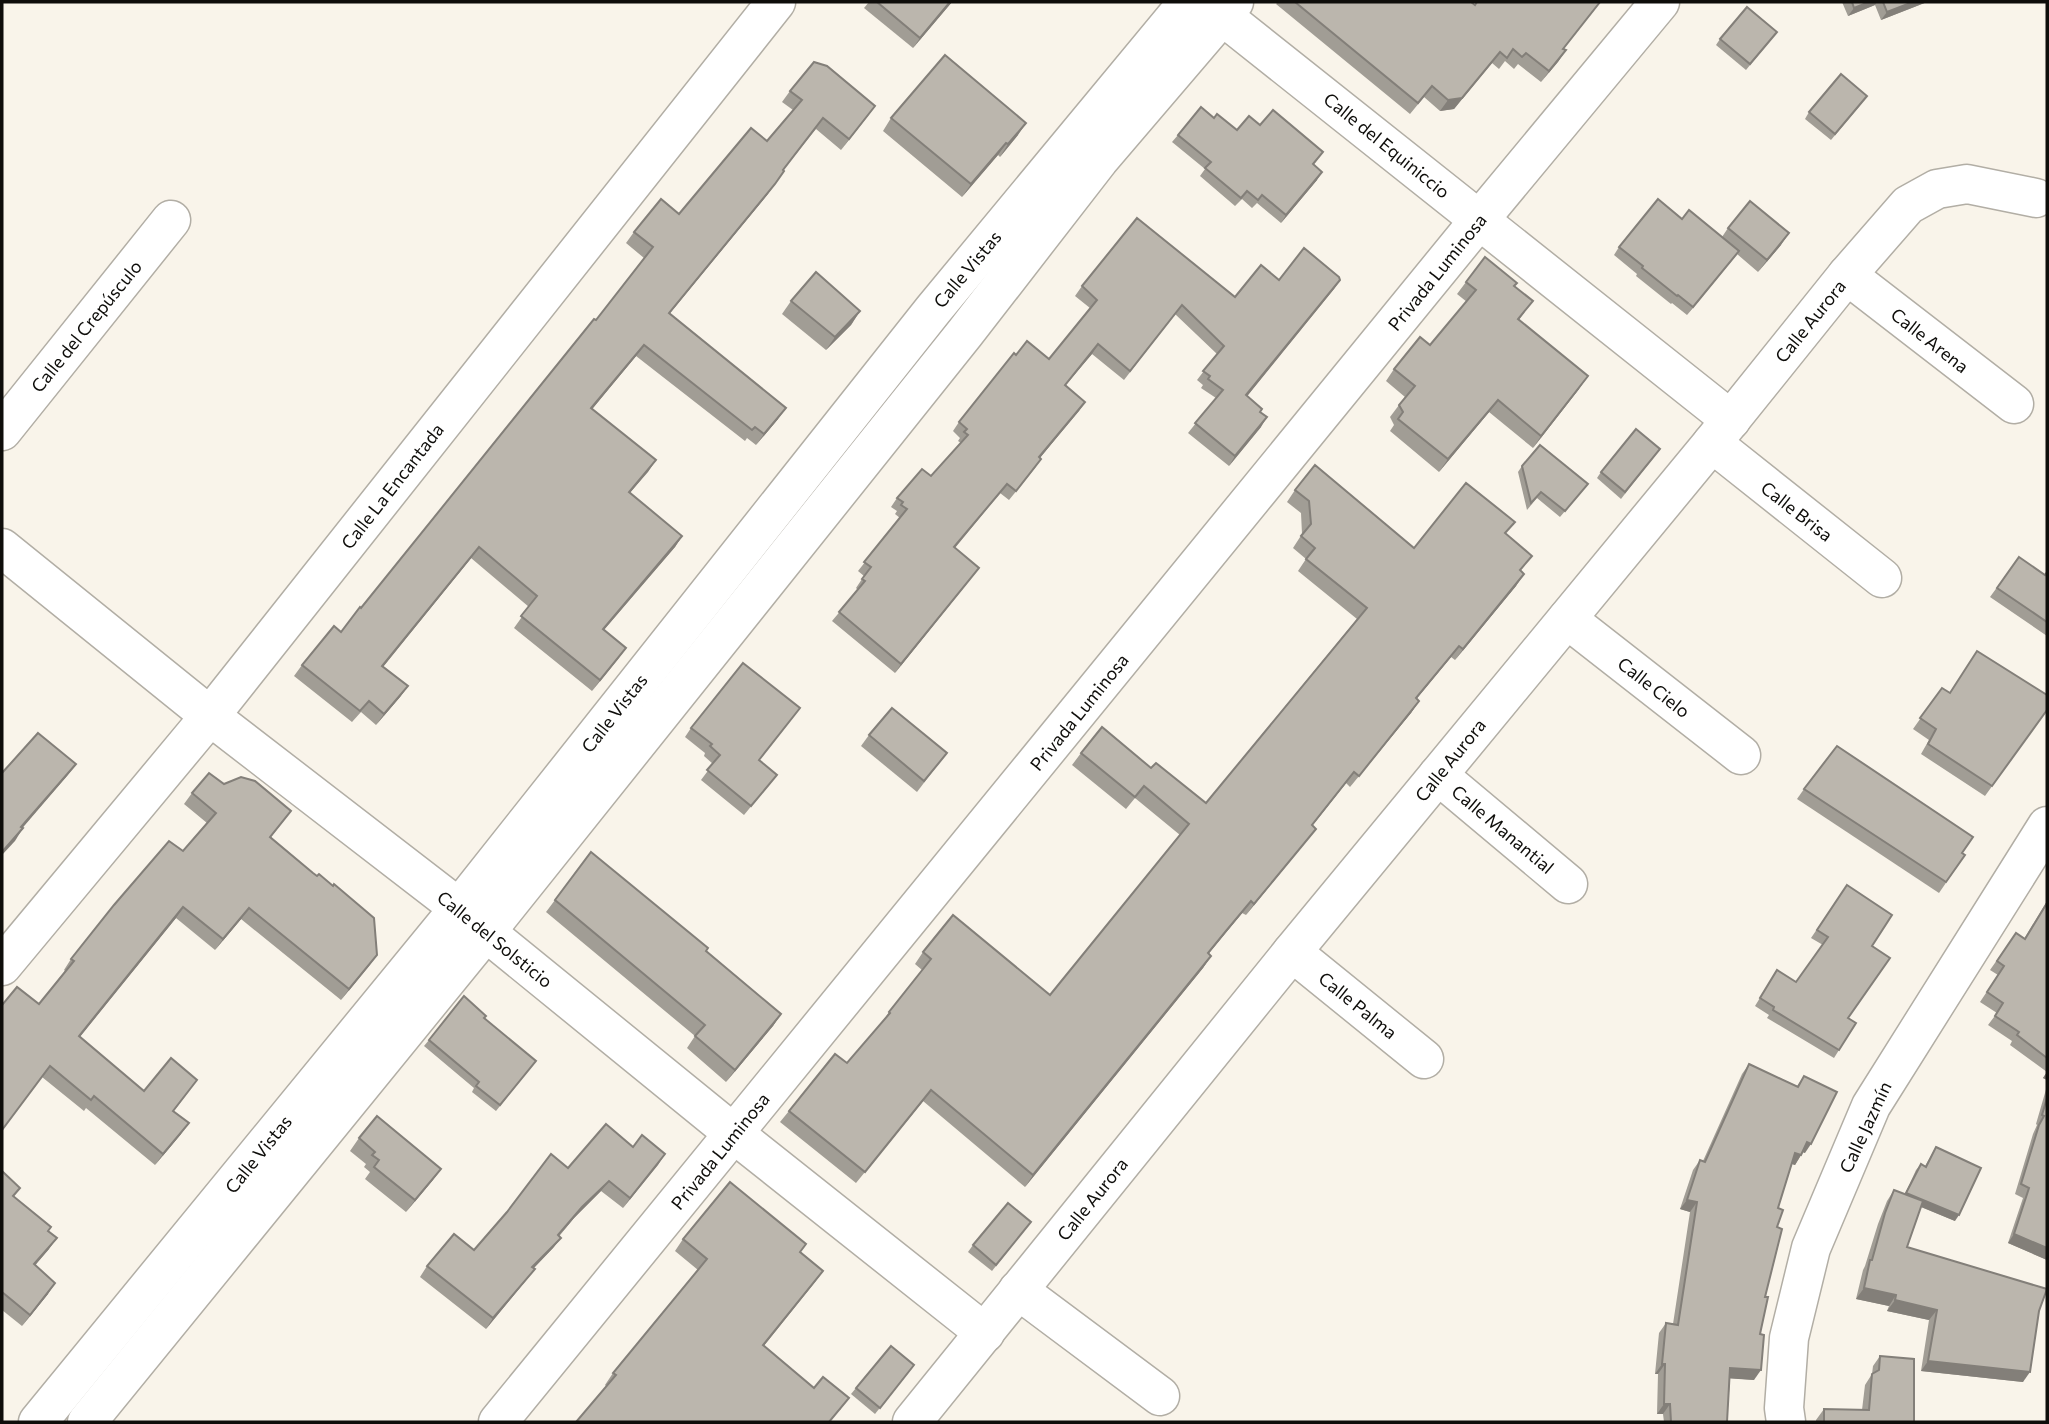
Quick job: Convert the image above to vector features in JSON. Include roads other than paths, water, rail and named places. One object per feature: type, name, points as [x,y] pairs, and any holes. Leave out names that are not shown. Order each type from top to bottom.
[{"type":"street","name":"Calle La Encantada","points":[[2,966],[210,716],[776,2]]},
{"type":"street","name":"Privada Luminosa","points":[[498,1422],[1660,2]]},
{"type":"street","name":"Calle del Equiniccio","points":[[1213,5],[1480,219],[1721,432]]},
{"type":"street","name":"Calle Vistas","points":[[708,624],[933,310],[1213,5]]},
{"type":"street","name":"Calle Vistas","points":[[38,1422],[183,1275],[472,920],[708,624],[965,333],[1099,160],[1213,5]]},
{"type":"street","name":"Calle Aurora","points":[[912,1422],[1292,952],[1847,275],[1908,205],[1937,189],[1967,184],[2036,198]]},
{"type":"street","name":"Calle del Crepúsculo","points":[[2,431],[171,220]]},
{"type":"street","name":"Calle Arena","points":[[1847,275],[2014,404]]},
{"type":"street","points":[[933,310],[965,333]]},
{"type":"street","name":"Calle Brisa","points":[[1721,432],[1882,578]]},
{"type":"street","name":"Calle del Solsticio","points":[[2,548],[210,716],[472,920],[733,1133],[985,1333]]},
{"type":"street","name":"Calle Cielo","points":[[1567,619],[1741,755]]},
{"type":"street","name":"Calle Manantial","points":[[1438,775],[1568,884]]},
{"type":"street","name":"Calle Jazmín","points":[[1786,1422],[1784,1408],[1789,1338],[1811,1248],[1871,1106],[2047,826]]},
{"type":"street","name":"Calle Palma","points":[[1292,952],[1424,1059]]},
{"type":"street","name":"Calle Vistas","points":[[87,1422],[183,1275]]},
{"type":"street","points":[[1018,1290],[1160,1396]]}]
